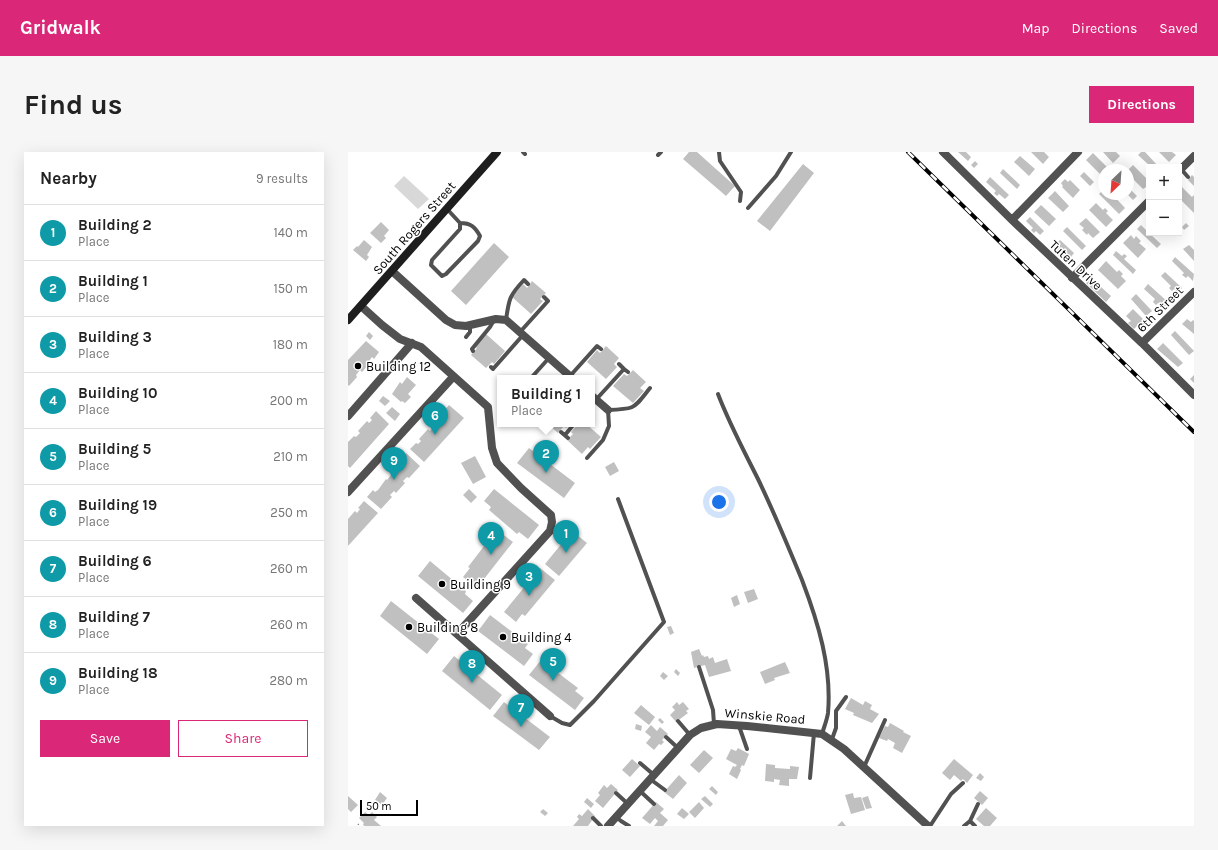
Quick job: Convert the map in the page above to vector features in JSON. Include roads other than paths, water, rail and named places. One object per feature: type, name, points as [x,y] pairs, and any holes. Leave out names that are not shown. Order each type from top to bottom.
[{"type":"street","name":"South Rogers Street","points":[[348,320],[497,152]]},
{"type":"street","name":"Tuten Drive","points":[[943,152],[1194,394]]},
{"type":"street","points":[[1012,220],[1078,152]]},
{"type":"street","points":[[1182,168],[1194,156]]},
{"type":"street","points":[[1072,278],[1146,204]]},
{"type":"street","points":[[392,271],[446,320],[455,325],[466,326],[494,320],[506,320],[569,375]]},
{"type":"street","name":"6th Street","points":[[1142,343],[1194,292]]},
{"type":"street","points":[[360,306],[400,339],[422,347],[453,377],[488,407],[492,448],[497,463],[521,488],[551,515],[552,522],[550,530],[457,634]]},
{"type":"street","points":[[348,416],[412,343]]},
{"type":"street","points":[[348,492],[453,377]]},
{"type":"street","points":[[595,401],[608,410]]},
{"type":"street","points":[[416,598],[550,716]]},
{"type":"street","name":"Winskie Road","points":[[608,826],[690,735],[700,728],[714,725],[739,725],[818,733],[832,739],[929,826]]},
{"type":"lane","points":[[720,152],[720,161],[741,192],[740,201]]},
{"type":"lane","points":[[748,208],[776,176],[791,152]]},
{"type":"lane","points":[[1182,172],[1188,177]]},
{"type":"lane","points":[[446,209],[460,223],[460,229],[432,260],[431,265],[436,272],[442,276],[446,274],[478,241],[480,236],[476,229],[468,223],[460,223]]},
{"type":"lane","points":[[506,320],[509,301],[513,292],[524,280],[528,284]]},
{"type":"lane","points":[[491,367],[493,369],[548,301],[544,297]]},
{"type":"lane","points":[[473,351],[472,349],[494,320]]},
{"type":"lane","points":[[466,326],[470,329],[470,332],[466,337]]},
{"type":"lane","points":[[573,375],[597,346],[601,350]]},
{"type":"lane","points":[[534,375],[549,358]]},
{"type":"lane","points":[[619,364],[628,372]]},
{"type":"lane","points":[[595,398],[624,369]]},
{"type":"lane","points":[[587,458],[603,440],[609,426],[608,410],[628,409],[635,407],[650,388]]},
{"type":"lane","points":[[718,394],[728,420],[759,481],[787,543],[816,616],[824,648],[828,714],[818,733],[810,778]]},
{"type":"lane","points":[[565,435],[572,427]]},
{"type":"lane","points":[[550,716],[562,723],[570,725],[594,701],[664,622],[618,499]]},
{"type":"lane","points":[[699,667],[713,710],[714,725]]},
{"type":"lane","points":[[832,739],[836,728],[836,712],[846,697]]},
{"type":"lane","points":[[864,767],[885,720]]},
{"type":"lane","points":[[678,721],[690,735]]},
{"type":"lane","points":[[739,725],[747,749]]},
{"type":"lane","points":[[666,737],[678,748]]},
{"type":"lane","points":[[640,763],[665,790]]},
{"type":"lane","points":[[929,826],[952,794],[963,783]]},
{"type":"lane","points":[[640,791],[654,804]]},
{"type":"lane","points":[[616,793],[628,804]]},
{"type":"lane","points":[[964,826],[970,821],[978,804]]},
{"type":"lane","points":[[616,817],[629,826]]},
{"type":"lane","points":[[593,818],[601,826]]},
{"type":"lane","points":[[970,821],[975,826]]},
{"type":"railway","points":[[908,152],[1194,432]]},
{"type":"place","name":"Building 12","points":[[358,366]]},
{"type":"place","name":"Building 19","points":[[435,435]]},
{"type":"place","name":"Building 1","points":[[546,473]]},
{"type":"place","name":"Building 18","points":[[394,480]]},
{"type":"place","name":"Building 2","points":[[566,553]]},
{"type":"place","name":"Building 10","points":[[491,555]]},
{"type":"place","name":"Building 9","points":[[442,584]]},
{"type":"place","name":"Building 3","points":[[529,596]]},
{"type":"place","name":"Building 8","points":[[409,627]]},
{"type":"place","name":"Building 4","points":[[503,637]]},
{"type":"place","name":"Building 5","points":[[553,681]]},
{"type":"place","name":"Building 7","points":[[472,683]]},
{"type":"place","name":"Building 6","points":[[521,727]]}]
